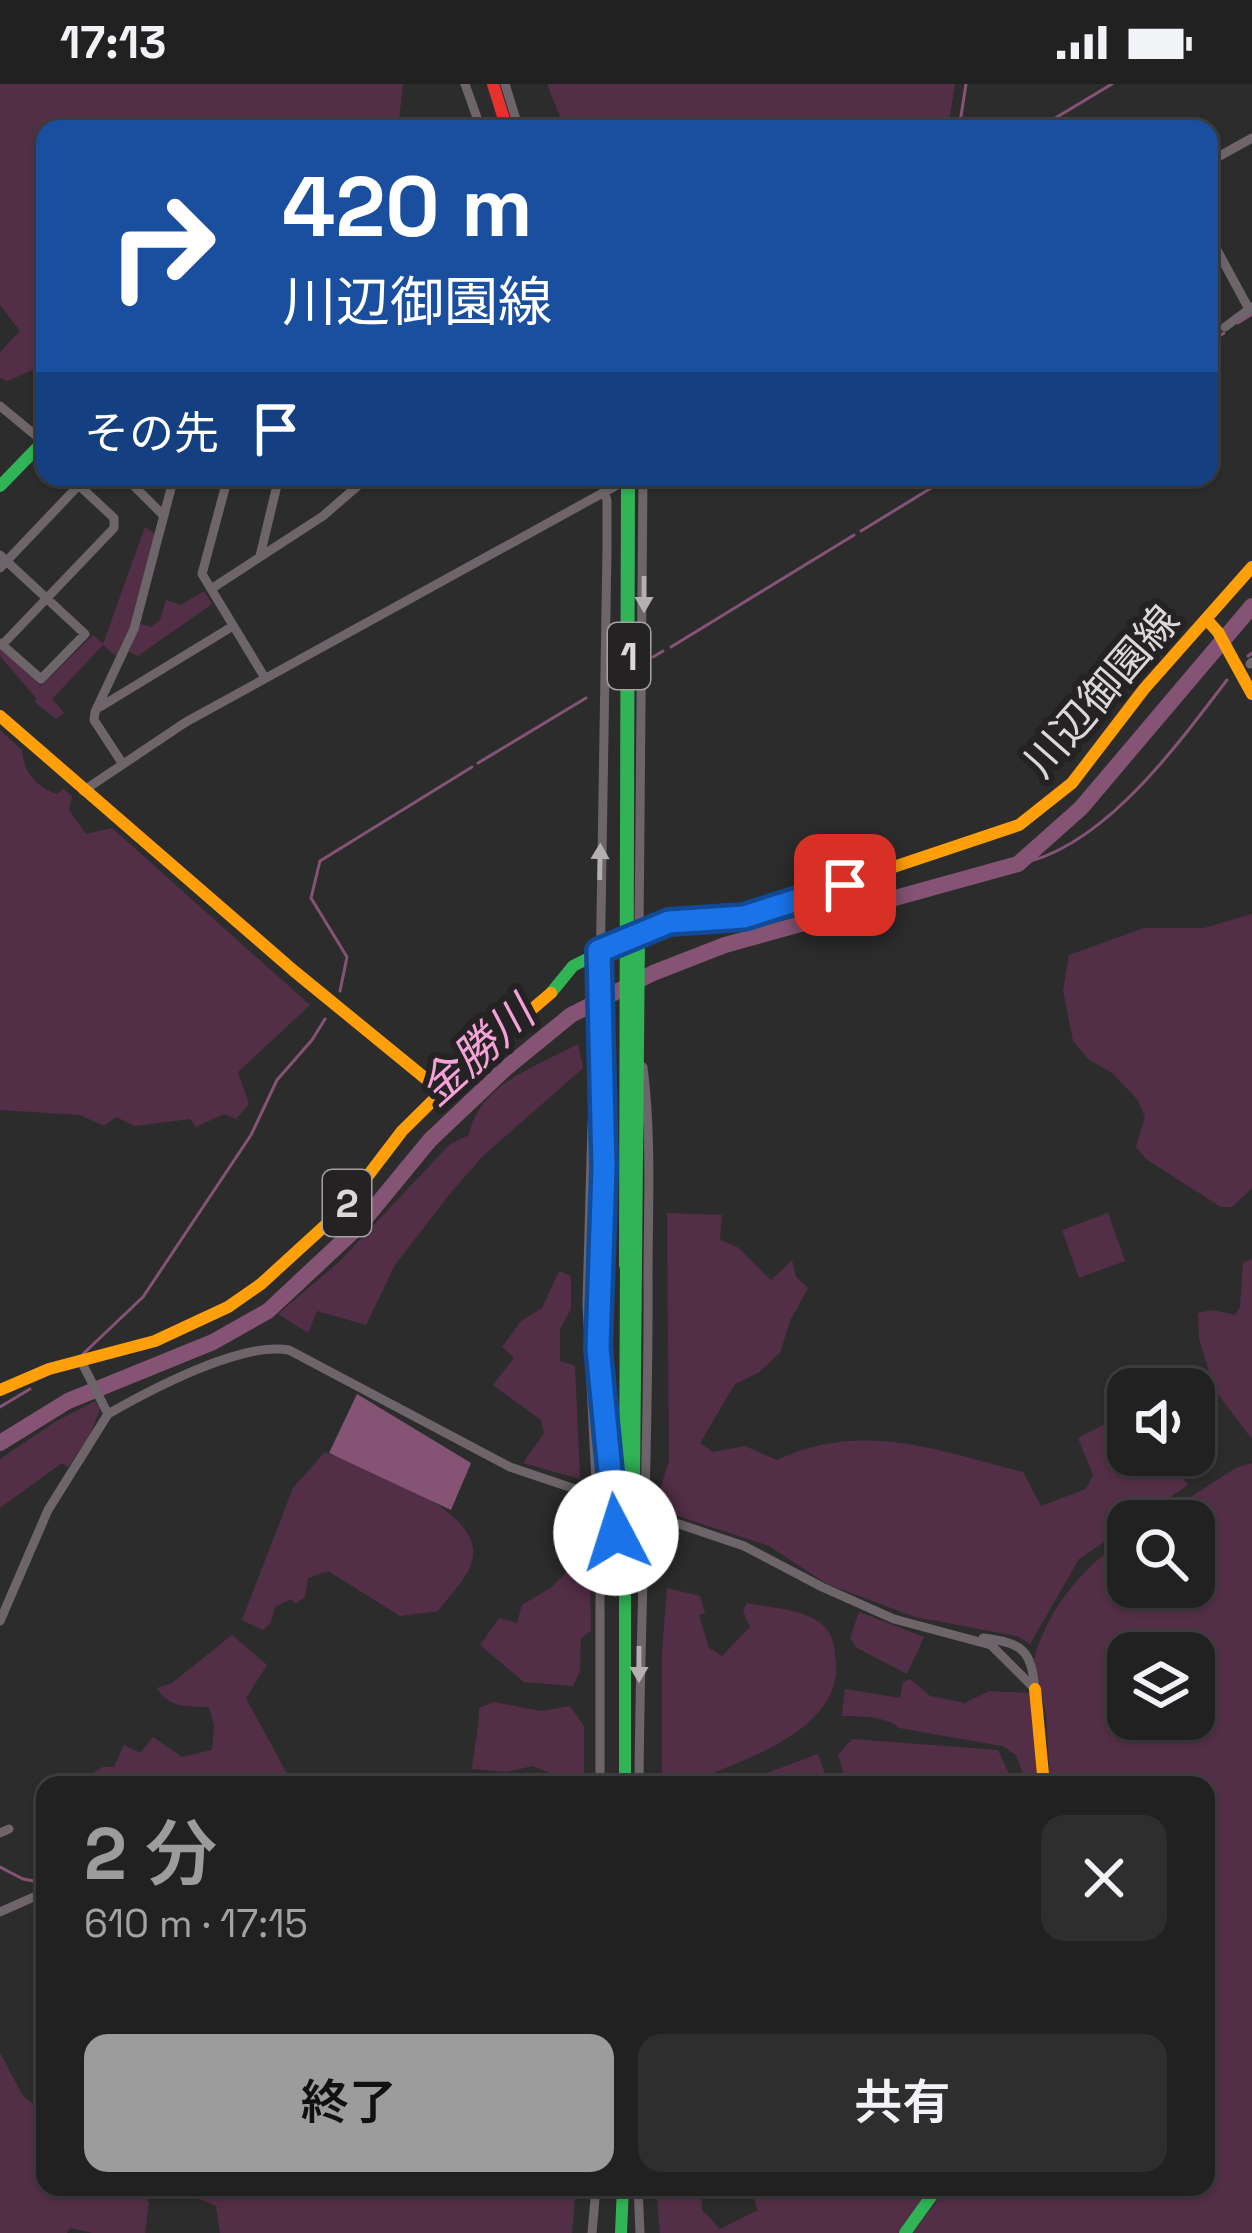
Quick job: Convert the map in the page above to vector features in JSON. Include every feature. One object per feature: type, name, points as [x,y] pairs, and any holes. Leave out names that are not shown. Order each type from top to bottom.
[{"type":"main road","points":[[493,84],[505,120]]},
{"type":"main road","points":[[0,485],[36,449]]},
{"type":"main road","name":"1","points":[[624,1484],[630,486]]},
{"type":"main road","name":"川辺御園線","points":[[639,933],[686,920],[744,917],[1019,825],[1060,795],[1144,689],[1209,622],[1252,567]]},
{"type":"main road","points":[[1209,622],[1252,694]]},
{"type":"main road","points":[[0,716],[442,1092]]},
{"type":"main road","points":[[626,1776],[624,1484],[640,1044],[639,933]]},
{"type":"main road","name":"2","points":[[0,1390],[49,1369],[83,1366],[170,1335],[228,1307],[261,1284],[317,1237],[389,1145],[548,997],[573,966],[639,933]]},
{"type":"main road","points":[[601,979],[604,1168],[598,1326],[602,1402],[624,1484]]},
{"type":"main road","points":[[624,1536],[625,1647]]},
{"type":"main road","points":[[1035,1689],[1044,1776]]},
{"type":"main road","points":[[624,2196],[624,2233]]},
{"type":"main road","points":[[905,2233],[932,2196]]},
{"type":"street","points":[[465,84],[478,120]]},
{"type":"street","points":[[505,84],[516,120]]},
{"type":"street","points":[[1218,157],[1252,138]]},
{"type":"street","points":[[1218,252],[1250,308],[1225,327]]},
{"type":"street","points":[[0,406],[36,438]]},
{"type":"street","points":[[70,486],[2,562],[47,599],[85,634],[41,679],[2,644],[47,599],[114,528],[114,518],[79,486]]},
{"type":"street","points":[[129,486],[164,516]]},
{"type":"street","points":[[122,764],[94,720],[134,628],[172,486]]},
{"type":"street","points":[[226,486],[202,574],[265,678]]},
{"type":"street","points":[[260,556],[277,486]]},
{"type":"street","points":[[211,589],[323,516],[358,486]]},
{"type":"street","points":[[601,979],[604,486]]},
{"type":"street","points":[[83,790],[265,678],[614,486]]},
{"type":"street","points":[[639,933],[643,486]]},
{"type":"street","points":[[100,707],[233,626]]},
{"type":"street","points":[[845,885],[859,925]]},
{"type":"street","points":[[639,1776],[648,1135],[640,1044]]},
{"type":"street","points":[[600,1776],[597,1497],[587,1304],[592,1124],[602,1083]]},
{"type":"street","points":[[0,1621],[48,1510],[106,1410],[229,1359],[274,1347],[311,1358],[510,1467],[744,1546],[894,1619],[977,1639],[1010,1660],[1035,1689]]},
{"type":"street","points":[[83,1366],[106,1410]]},
{"type":"street","points":[[0,1912],[36,1896]]},
{"type":"street","points":[[592,2233],[595,2196]]},
{"type":"street","points":[[638,2196],[640,2233]]},
{"type":"shaded area","points":[[0,84],[403,84],[399,120],[36,120],[36,368],[8,381],[0,378],[0,352],[20,331],[0,305]]},
{"type":"shaded area","points":[[547,84],[955,84],[949,120],[561,120]]},
{"type":"shaded area","points":[[145,527],[155,534],[130,627],[116,656],[103,645],[52,699],[64,713],[56,719],[35,702],[0,656],[0,647],[41,686],[93,635],[103,644]]},
{"type":"shaded area","points":[[204,591],[212,604],[138,656],[129,652],[140,624],[151,627],[160,620],[166,600],[181,605]]},
{"type":"shaded area","points":[[0,730],[22,750],[28,772],[37,783],[72,796],[69,810],[86,834],[112,828],[310,1005],[238,1072],[249,1104],[236,1119],[224,1114],[196,1127],[190,1119],[135,1126],[116,1117],[104,1126],[80,1115],[0,1110]]},
{"type":"shaded area","points":[[1252,914],[1252,1188],[1232,1207],[1221,1207],[1146,1159],[1136,1147],[1145,1117],[1137,1099],[1073,1041],[1063,990],[1069,955],[1144,928],[1204,928]]},
{"type":"shaded area","points":[[578,1044],[583,1068],[482,1157],[448,1196],[395,1265],[366,1325],[317,1311],[308,1333],[278,1314],[339,1262],[449,1145],[469,1135],[475,1117],[497,1089]]},
{"type":"shaded area","points":[[667,1213],[722,1215],[720,1240],[739,1248],[771,1280],[792,1260],[796,1277],[808,1288],[780,1353],[758,1373],[735,1384],[700,1443],[713,1452],[745,1446],[777,1460],[839,1442],[869,1440],[930,1448],[1023,1472],[1041,1506],[1086,1489],[1093,1475],[1078,1438],[1107,1423],[1107,1476],[1182,1476],[1188,1485],[1166,1500],[1107,1500],[1107,1540],[1079,1559],[1030,1644],[1017,1636],[915,1617],[827,1584],[769,1546],[654,1508],[669,1461]]},
{"type":"shaded area","points":[[1108,1213],[1125,1261],[1079,1278],[1062,1230]]},
{"type":"shaded area","points":[[1252,1259],[1251,1438],[1215,1390],[1215,1368],[1208,1368],[1199,1338],[1198,1313],[1213,1310],[1235,1315],[1240,1307],[1243,1263]]},
{"type":"shaded area","points":[[559,1271],[571,1276],[571,1309],[560,1329],[560,1361],[575,1366],[580,1479],[523,1463],[544,1433],[541,1420],[493,1385],[514,1358],[502,1347],[521,1321],[542,1308]]},
{"type":"shaded area","points":[[357,1394],[471,1463],[451,1510],[329,1453]]},
{"type":"shaded area","points":[[95,1401],[100,1409],[89,1437],[68,1467],[62,1463],[0,1508],[0,1459]]},
{"type":"shaded area","points":[[325,1452],[420,1494],[462,1526],[472,1544],[471,1564],[438,1611],[400,1616],[328,1571],[308,1578],[305,1597],[295,1604],[291,1599],[275,1607],[263,1630],[242,1620],[293,1488]]},
{"type":"shaded area","points":[[1252,1463],[1252,2233],[913,2233],[940,2196],[1215,2196],[1215,1776],[1049,1776],[1046,1714],[1034,1659],[1059,1605],[1107,1553],[1107,1608],[1215,1608],[1215,1500],[1186,1500]]},
{"type":"shaded area","points":[[573,1565],[590,1574],[591,1631],[581,1638],[580,1671],[573,1686],[524,1682],[480,1645],[499,1618],[517,1623],[522,1605],[552,1587]]},
{"type":"shaded area","points":[[667,1588],[700,1596],[705,1613],[699,1615],[709,1648],[722,1656],[750,1627],[743,1611],[747,1603],[793,1611],[811,1617],[828,1631],[836,1663],[834,1685],[811,1721],[772,1747],[712,1776],[662,1776]]},
{"type":"shaded area","points":[[859,1612],[924,1637],[907,1674],[857,1648],[850,1638]]},
{"type":"shaded area","points":[[232,1635],[267,1665],[246,1698],[288,1776],[88,1776],[114,1767],[124,1745],[140,1753],[153,1737],[182,1757],[212,1750],[214,1725],[209,1707],[173,1703],[157,1688],[172,1683]]},
{"type":"shaded area","points":[[910,1679],[930,1696],[965,1703],[989,1691],[1030,1693],[1039,1776],[1024,1776],[1016,1755],[1002,1746],[899,1728],[879,1719],[842,1716],[845,1689],[900,1698],[903,1682]]},
{"type":"shaded area","points":[[494,1702],[541,1711],[570,1706],[584,1726],[584,1776],[557,1776],[533,1766],[506,1772],[472,1769],[479,1708]]},
{"type":"shaded area","points":[[852,1739],[998,1750],[1010,1776],[844,1776],[838,1755]]},
{"type":"shaded area","points":[[818,1754],[826,1776],[758,1776]]},
{"type":"shaded area","points":[[0,2053],[23,2096],[36,2105],[36,2196],[142,2196],[149,2202],[145,2233],[70,2228],[67,2233],[0,2233]]},
{"type":"shaded area","points":[[575,2196],[572,2233],[220,2233],[216,2206],[199,2199]]},
{"type":"shaded area","points":[[657,2196],[701,2196],[702,2210],[720,2229],[758,2210],[753,2196],[923,2199],[898,2233],[660,2233]]},
{"type":"waterway","points":[[960,120],[966,84]]},
{"type":"waterway","points":[[1052,120],[1112,84]]},
{"type":"waterway","points":[[1238,323],[1252,314]]},
{"type":"waterway","points":[[1218,337],[1224,333]]},
{"type":"waterway","points":[[861,531],[934,486]]},
{"type":"waterway","points":[[671,647],[854,535]]},
{"type":"waterway","name":"金勝川","points":[[0,1443],[68,1401],[213,1342],[268,1311],[360,1225],[430,1140],[571,1015],[653,973],[725,945],[1018,864],[1081,808],[1252,606]]},
{"type":"waterway","points":[[653,657],[663,651]]},
{"type":"waterway","points":[[1248,656],[1252,653]]},
{"type":"waterway","points":[[1018,864],[1049,854],[1108,816],[1161,763],[1227,680]]},
{"type":"waterway","points":[[478,763],[586,698]]},
{"type":"waterway","points":[[340,991],[347,957],[311,898],[320,861],[472,767]]},
{"type":"waterway","points":[[83,1354],[143,1297],[251,1135],[277,1080],[325,1019]]},
{"type":"waterway","points":[[0,1407],[30,1389]]},
{"type":"waterway","points":[[0,1867],[36,1881]]},
{"type":"traffic: fast","points":[[0,486],[36,449]]},
{"type":"traffic: fast","points":[[627,834],[628,486]]},
{"type":"traffic: fast","points":[[626,1265],[627,834]]},
{"type":"traffic: fast","points":[[551,993],[573,966],[639,933],[634,1487]]},
{"type":"traffic: fast","points":[[600,979],[604,1168],[598,1326],[601,1403],[612,1481]]},
{"type":"traffic: fast","points":[[625,1482],[626,1265]]},
{"type":"traffic: fast","points":[[612,1481],[616,1533]]},
{"type":"traffic: fast","points":[[625,1537],[625,1776]]},
{"type":"traffic: fast","points":[[621,2233],[623,2196]]},
{"type":"traffic: fast","points":[[905,2233],[932,2196]]},
{"type":"traffic: slow","points":[[639,933],[686,920],[744,917],[1019,825],[1072,783],[1144,689],[1252,567]]},
{"type":"traffic: slow","points":[[1207,620],[1252,694]]},
{"type":"traffic: slow","points":[[0,716],[294,971],[442,1092]]},
{"type":"traffic: slow","points":[[0,1390],[49,1369],[155,1341],[228,1307],[261,1284],[341,1211],[402,1131],[551,993]]},
{"type":"traffic: slow","points":[[625,1484],[625,1537]]},
{"type":"traffic: slow","points":[[1035,1689],[1043,1776]]},
{"type":"traffic: jam","points":[[493,84],[504,120]]},
{"type":"route","points":[[616,1533],[598,1348],[604,1168],[599,951],[669,922],[744,917],[845,885]]}]
